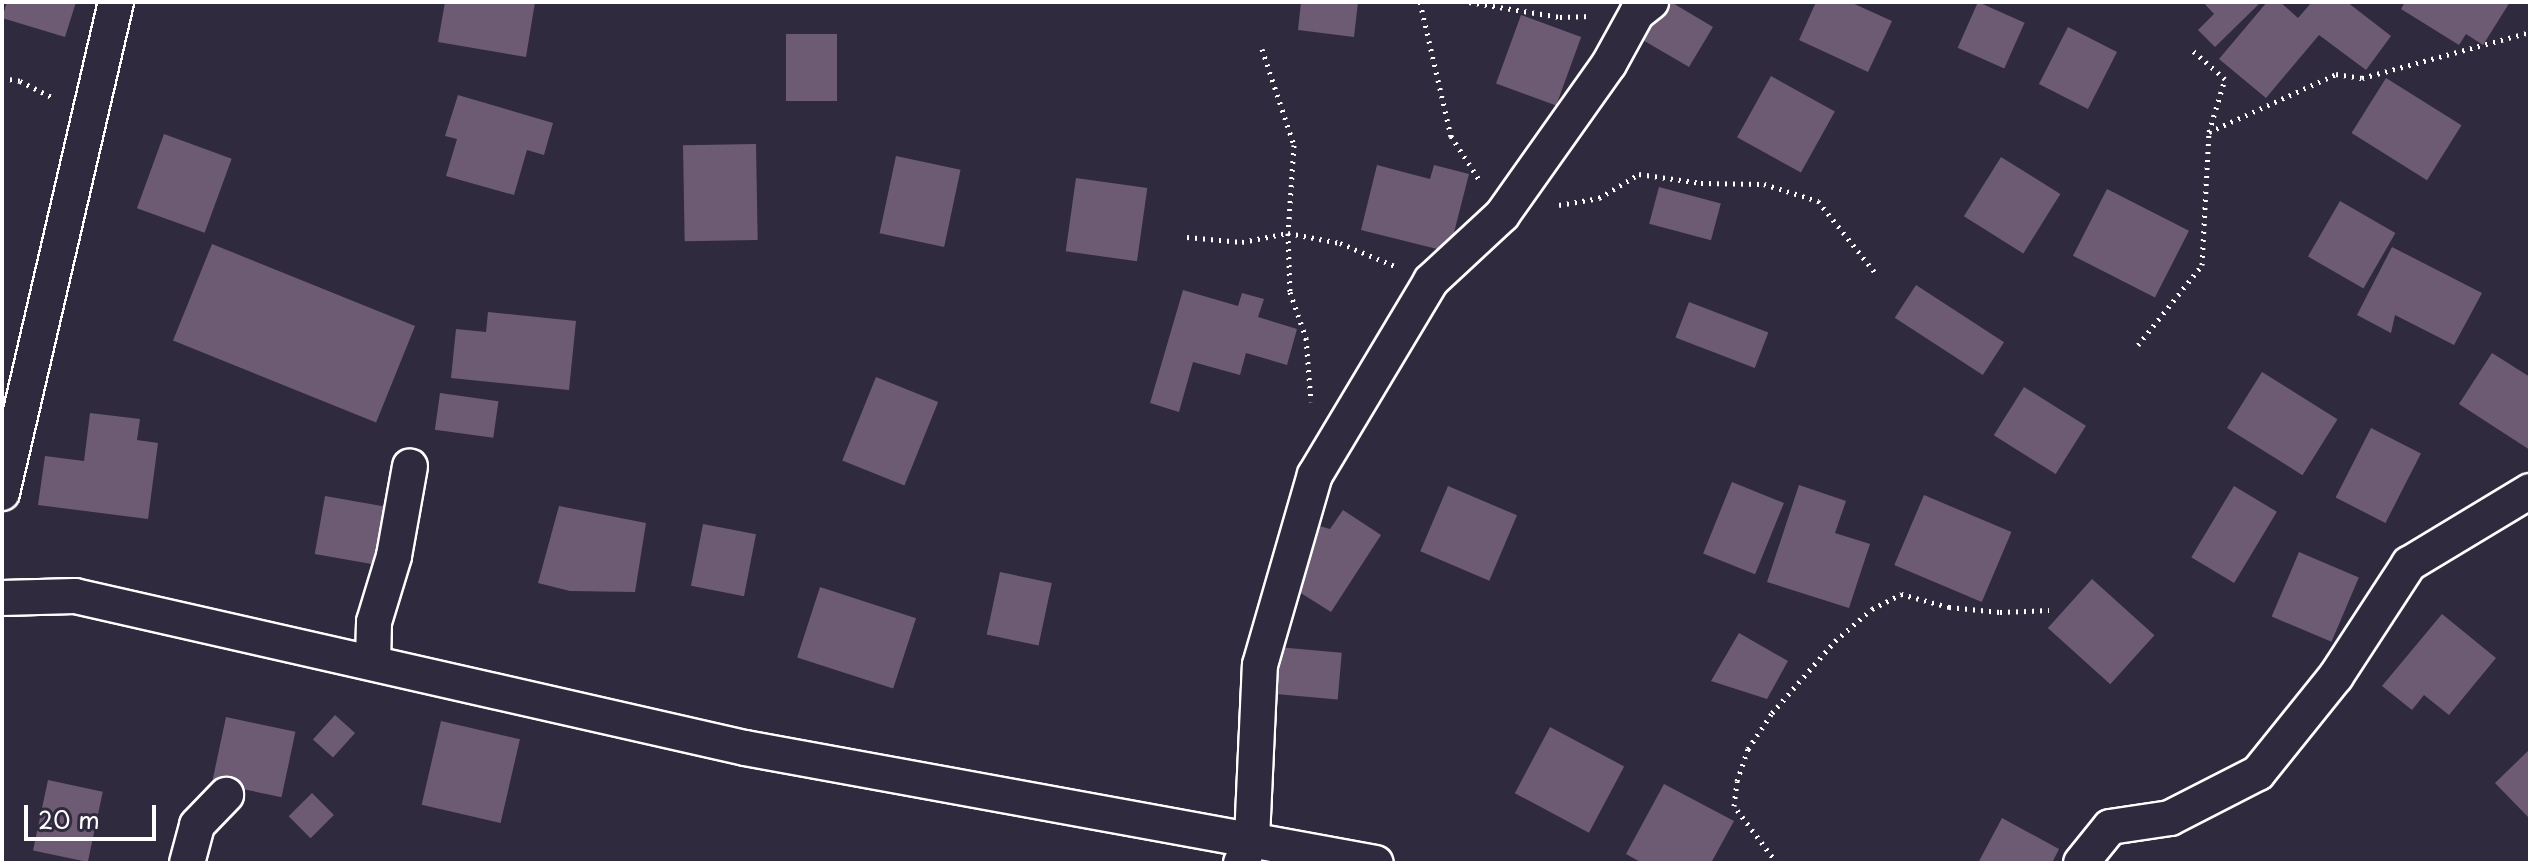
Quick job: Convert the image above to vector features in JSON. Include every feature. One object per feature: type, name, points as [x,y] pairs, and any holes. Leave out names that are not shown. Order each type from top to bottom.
[{"type":"street","points":[[2,493],[116,2]]},
{"type":"street","points":[[1246,851],[1260,665],[1315,475],[1431,281],[1502,215],[1609,64],[1644,8]]},
{"type":"street","points":[[373,663],[374,622],[394,556],[410,466]]},
{"type":"street","points":[[2081,863],[2110,827],[2170,818],[2258,773],[2336,676],[2409,564],[2530,491]]},
{"type":"street","points":[[2,598],[75,596],[745,748],[1246,851],[1376,863]]},
{"type":"street","points":[[187,863],[197,825],[226,795]]},
{"type":"path","points":[[1420,2],[1451,136],[1502,215],[1599,198],[1639,174],[1701,183],[1764,184],[1818,201],[1877,275]]},
{"type":"path","points":[[1469,2],[1560,17],[1644,8]]},
{"type":"path","points":[[2209,132],[2336,74],[2362,78],[2530,32]]},
{"type":"path","points":[[2138,345],[2202,265],[2209,132],[2225,79],[2190,48]]},
{"type":"path","points":[[1262,49],[1294,145],[1288,233],[1290,292],[1306,338],[1311,414]]},
{"type":"path","points":[[2,78],[20,81],[91,113]]},
{"type":"path","points":[[1187,237],[1242,242],[1288,233],[1340,243],[1431,281]]},
{"type":"path","points":[[1777,863],[1734,806],[1737,781],[1748,749],[1772,713],[1835,641],[1872,609],[1901,594],[1949,607],[2000,612],[2049,610]]},
{"type":"building","points":[[7,2],[76,2],[65,37],[2,18]]},
{"type":"building","points":[[445,2],[535,2],[526,57],[438,42]]},
{"type":"building","points":[[1301,2],[1358,2],[1354,37],[1298,30]]},
{"type":"building","points":[[1664,2],[1671,2],[1713,27],[1689,67],[1641,39]]},
{"type":"building","points":[[1816,2],[1850,2],[1892,21],[1868,72],[1799,40]]},
{"type":"building","points":[[1978,2],[2025,23],[2004,68],[1958,48]]},
{"type":"building","points":[[2203,2],[2261,2],[2215,47],[2198,30],[2214,14]]},
{"type":"building","points":[[2267,2],[2280,2],[2298,18],[2312,2],[2347,2],[2391,36],[2366,70],[2319,35],[2266,98],[2219,59]]},
{"type":"building","points":[[2405,2],[2510,2],[2483,45],[2466,34],[2459,45],[2401,9]]},
{"type":"building","points":[[1521,15],[1581,37],[1556,105],[1496,84]]},
{"type":"building","points":[[2068,27],[2117,52],[2088,109],[2039,84]]},
{"type":"building","points":[[786,34],[837,34],[837,101],[786,101]]},
{"type":"building","points":[[1771,76],[1835,111],[1801,173],[1737,137]]},
{"type":"building","points":[[2386,78],[2461,125],[2427,180],[2352,133]]},
{"type":"building","points":[[458,95],[553,123],[544,155],[527,150],[514,195],[446,176],[457,139],[445,136]]},
{"type":"building","points":[[164,134],[232,159],[205,233],[137,208]]},
{"type":"building","points":[[756,144],[758,240],[685,241],[683,145]]},
{"type":"building","points":[[896,156],[961,170],[944,247],[880,233]]},
{"type":"building","points":[[2001,157],[2060,194],[2023,253],[1964,216]]},
{"type":"building","points":[[1377,165],[1430,179],[1434,165],[1469,174],[1449,252],[1361,230]]},
{"type":"building","points":[[1076,178],[1147,188],[1137,261],[1066,251]]},
{"type":"building","points":[[1659,187],[1721,204],[1711,240],[1649,224]]},
{"type":"building","points":[[2107,189],[2189,231],[2155,298],[2073,256]]},
{"type":"building","points":[[2340,201],[2395,233],[2363,288],[2308,256]]},
{"type":"building","points":[[212,244],[415,326],[376,422],[173,340]]},
{"type":"building","points":[[2392,247],[2482,293],[2454,345],[2395,315],[2391,333],[2357,315]]},
{"type":"building","points":[[1916,285],[2004,342],[1983,375],[1895,318]]},
{"type":"building","points":[[1183,290],[1238,306],[1242,293],[1264,299],[1258,317],[1297,329],[1287,365],[1246,353],[1240,375],[1193,362],[1179,412],[1150,403]]},
{"type":"building","points":[[1689,302],[1768,332],[1755,368],[1675,337]]},
{"type":"building","points":[[488,312],[576,321],[569,390],[451,378],[456,329],[486,332]]},
{"type":"building","points":[[2492,353],[2530,377],[2530,450],[2459,404]]},
{"type":"building","points":[[2262,372],[2337,419],[2303,475],[2227,428]]},
{"type":"building","points":[[876,377],[938,402],[904,486],[842,460]]},
{"type":"building","points":[[2024,387],[2086,426],[2056,474],[1994,435]]},
{"type":"building","points":[[440,393],[498,401],[493,438],[435,430]]},
{"type":"building","points":[[90,413],[140,419],[137,440],[158,443],[148,519],[38,505],[45,456],[84,461]]},
{"type":"building","points":[[2371,428],[2421,453],[2385,523],[2336,497]]},
{"type":"building","points":[[1732,482],[1784,503],[1755,574],[1703,553]]},
{"type":"building","points":[[1799,485],[1846,501],[1835,533],[1870,544],[1849,608],[1767,582]]},
{"type":"building","points":[[1448,486],[1517,515],[1489,581],[1420,551]]},
{"type":"building","points":[[2234,486],[2277,512],[2234,583],[2191,557]]},
{"type":"building","points":[[1924,495],[2011,532],[1982,602],[1894,565]]},
{"type":"building","points":[[325,496],[386,507],[376,565],[315,554]]},
{"type":"building","points":[[559,506],[646,523],[635,592],[570,591],[538,583]]},
{"type":"building","points":[[1343,510],[1381,535],[1331,612],[1296,590],[1316,525],[1330,529]]},
{"type":"building","points":[[703,524],[756,534],[744,596],[691,586]]},
{"type":"building","points":[[2299,552],[2359,577],[2331,642],[2272,616]]},
{"type":"building","points":[[1000,572],[1052,583],[1039,646],[987,635]]},
{"type":"building","points":[[2092,579],[2154,635],[2110,684],[2048,628]]},
{"type":"building","points":[[820,587],[916,618],[893,689],[797,657]]},
{"type":"building","points":[[2442,614],[2496,658],[2449,715],[2424,695],[2412,710],[2382,686]]},
{"type":"building","points":[[1739,633],[1788,661],[1767,699],[1711,681]]},
{"type":"building","points":[[1277,647],[1342,653],[1338,699],[1273,694]]},
{"type":"building","points":[[335,715],[355,733],[333,758],[313,740]]},
{"type":"building","points":[[226,717],[295,732],[282,797],[212,783]]},
{"type":"building","points":[[441,721],[520,739],[501,823],[422,805]]},
{"type":"building","points":[[1550,727],[1624,766],[1589,833],[1515,793]]},
{"type":"building","points":[[2530,749],[2530,819],[2495,783]]},
{"type":"building","points":[[48,780],[103,792],[88,862],[33,850]]},
{"type":"building","points":[[1664,784],[1734,821],[1711,863],[1642,863],[1626,854]]},
{"type":"building","points":[[312,793],[334,815],[311,838],[289,816]]},
{"type":"building","points":[[2002,818],[2059,849],[2052,863],[1978,863]]}]
